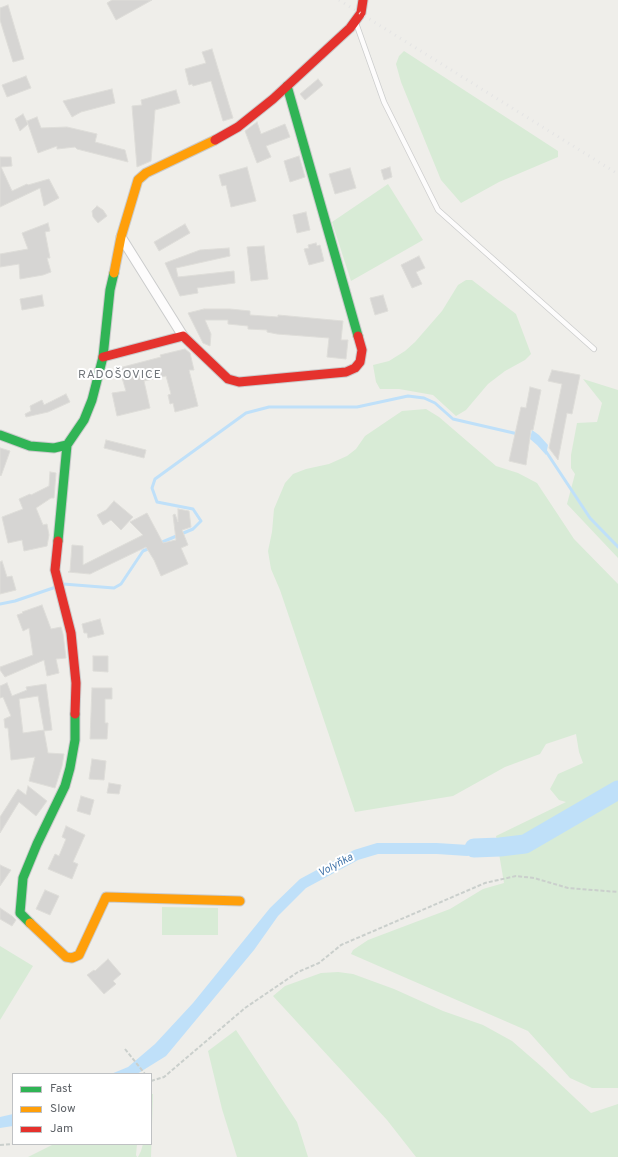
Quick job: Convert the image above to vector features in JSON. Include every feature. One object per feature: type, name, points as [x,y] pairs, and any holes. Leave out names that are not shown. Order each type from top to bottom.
[{"type":"street","points":[[240,901],[106,897],[79,955],[72,958],[66,957],[20,913],[23,878],[37,844],[65,786],[75,740],[76,683],[71,633],[55,570],[67,445],[84,420],[92,400],[103,357],[110,290],[121,237],[138,180],[146,172],[211,142],[238,127],[287,86],[356,22],[361,13],[363,0]]},
{"type":"street","points":[[121,237],[183,336],[228,378],[239,382],[346,372],[355,368],[360,362],[362,350],[287,86]]},
{"type":"street","points":[[103,357],[183,336]]},
{"type":"street","points":[[0,435],[30,446],[54,448],[67,445]]},
{"type":"lane","points":[[356,22],[384,102],[438,210],[594,350]]},
{"type":"path","points":[[152,1081],[164,1077],[245,1008],[298,972],[319,963],[341,945],[485,883],[516,876],[534,878],[568,888],[618,892]]},
{"type":"path","points":[[125,1049],[144,1073]]},
{"type":"path","points":[[0,1146],[12,1144]]},
{"type":"green space","points":[[404,51],[558,151],[558,157],[499,182],[461,203],[441,180],[401,82],[396,64],[399,56]]},
{"type":"green space","points":[[388,184],[423,240],[351,281],[332,222]]},
{"type":"green space","points":[[466,280],[472,280],[516,314],[531,354],[525,360],[505,371],[488,384],[466,410],[456,416],[433,395],[399,389],[380,389],[376,382],[373,365],[389,361],[405,351],[415,342],[442,311],[458,285]]},
{"type":"green space","points":[[583,379],[618,390],[618,558],[567,504],[575,474],[571,468],[571,455],[577,423],[597,422],[602,403]]},
{"type":"green space","points":[[426,409],[439,417],[496,466],[518,473],[537,483],[574,539],[618,584],[618,1088],[592,1088],[570,1078],[528,1031],[351,954],[353,950],[368,940],[450,909],[483,889],[504,883],[496,836],[566,802],[559,800],[550,789],[558,774],[583,763],[579,752],[576,734],[546,744],[540,754],[505,767],[453,796],[355,812],[280,590],[271,569],[268,551],[272,532],[274,509],[285,483],[293,474],[306,469],[329,464],[347,456],[356,449],[365,436],[402,411]]},
{"type":"green space","points":[[162,907],[218,908],[218,935],[162,935]]},
{"type":"green space","points":[[0,946],[33,966],[0,1020]]},
{"type":"green space","points":[[338,972],[353,974],[394,989],[443,1011],[483,1025],[512,1041],[591,1113],[618,1104],[618,1157],[416,1157],[387,1120],[273,996],[285,986],[321,973]]},
{"type":"green space","points":[[236,1030],[297,1122],[308,1157],[237,1157],[222,1109],[208,1051]]},
{"type":"green space","points":[[152,1094],[153,1094],[152,1126]]},
{"type":"green space","points":[[52,1145],[137,1145],[137,1157],[28,1157]]},
{"type":"green space","points":[[143,1145],[151,1145],[151,1157],[138,1157]]},
{"type":"water","points":[[532,430],[548,445],[546,455],[530,439]]},
{"type":"water","points":[[377,843],[437,843],[500,847],[467,856],[437,854],[378,854],[358,860],[306,888],[278,916],[254,950],[166,1056],[139,1073],[113,1073],[128,1067],[155,1044],[193,1003],[270,908],[300,879],[354,850]]},
{"type":"water","points":[[12,1114],[12,1126],[0,1128],[0,1117]]},
{"type":"building","points":[[112,0],[152,0],[116,20],[107,3]]},
{"type":"building","points":[[8,5],[24,59],[13,62],[0,20],[0,8]]},
{"type":"building","points":[[212,49],[233,118],[223,121],[211,81],[193,86],[192,84],[189,85],[185,69],[206,63],[202,52]]},
{"type":"building","points":[[26,76],[31,88],[7,97],[2,85]]},
{"type":"building","points":[[318,79],[323,85],[305,100],[300,94]]},
{"type":"building","points":[[112,89],[115,103],[81,112],[72,117],[63,101]]},
{"type":"building","points":[[176,90],[180,103],[155,110],[151,161],[137,167],[132,106],[142,105],[141,100]]},
{"type":"building","points":[[23,114],[28,124],[20,131],[15,119]]},
{"type":"building","points":[[37,117],[41,128],[67,127],[97,134],[95,142],[125,150],[128,162],[77,149],[75,147],[57,149],[57,146],[38,153],[27,121]]},
{"type":"building","points":[[257,122],[261,134],[285,124],[290,137],[266,146],[271,157],[257,163],[245,131]]},
{"type":"building","points":[[299,156],[305,177],[290,182],[284,161]]},
{"type":"building","points":[[0,157],[11,157],[12,166],[1,167],[12,191],[27,184],[49,179],[59,198],[44,206],[40,188],[0,207]]},
{"type":"building","points":[[247,167],[256,201],[231,207],[226,185],[222,186],[219,175]]},
{"type":"building","points":[[390,167],[392,177],[384,180],[381,170]]},
{"type":"building","points":[[350,168],[356,188],[335,194],[329,174]]},
{"type":"building","points":[[97,206],[103,210],[107,216],[98,223],[93,217],[92,211]]},
{"type":"building","points":[[306,212],[310,230],[297,233],[293,215]]},
{"type":"building","points":[[48,223],[50,231],[45,232],[50,258],[47,258],[51,272],[20,279],[19,264],[0,267],[0,254],[28,249],[22,233]]},
{"type":"building","points":[[185,224],[190,233],[159,251],[154,242]]},
{"type":"building","points":[[316,243],[317,246],[320,245],[324,261],[309,265],[304,249],[309,248],[308,245]]},
{"type":"building","points":[[264,246],[268,279],[251,281],[247,247]]},
{"type":"building","points":[[229,248],[230,256],[176,268],[178,277],[234,271],[235,283],[197,288],[198,293],[180,296],[165,263],[200,250]]},
{"type":"building","points":[[419,256],[425,268],[416,272],[422,284],[412,288],[401,265]]},
{"type":"building","points":[[42,295],[44,306],[22,310],[20,299]]},
{"type":"building","points":[[383,295],[388,311],[375,315],[370,298]]},
{"type":"building","points":[[204,309],[230,309],[250,311],[250,315],[278,317],[278,315],[343,321],[341,340],[348,340],[346,359],[327,357],[329,338],[277,334],[267,332],[267,330],[248,329],[248,326],[228,324],[228,320],[205,320],[211,334],[210,346],[203,343],[188,313]]},
{"type":"building","points":[[185,349],[190,353],[194,370],[189,370],[198,406],[175,412],[173,403],[170,404],[168,395],[171,394],[166,376],[144,381],[150,408],[117,416],[112,393],[126,391],[119,368]]},
{"type":"building","points":[[552,370],[580,375],[572,414],[567,413],[558,460],[549,448],[562,384],[548,381]]},
{"type":"building","points":[[530,387],[541,390],[533,430],[531,430],[526,465],[509,461],[521,407],[526,408]]},
{"type":"building","points":[[66,394],[70,402],[48,412],[26,417],[25,414],[31,411],[30,406],[42,400],[44,405]]},
{"type":"building","points":[[106,440],[146,450],[144,458],[104,448]]},
{"type":"building","points":[[0,448],[10,451],[1,476],[0,475]]},
{"type":"building","points":[[50,472],[56,473],[54,498],[51,498],[36,508],[43,525],[47,524],[49,535],[47,546],[24,551],[22,540],[8,543],[2,517],[23,509],[19,499],[49,486]]},
{"type":"building","points":[[114,501],[133,517],[121,530],[111,520],[103,525],[97,515],[106,510]]},
{"type":"building","points":[[178,509],[189,511],[191,527],[182,530],[188,545],[181,548],[188,564],[161,576],[146,547],[90,574],[68,572],[70,571],[72,545],[83,546],[83,565],[143,535],[130,522],[147,513],[163,543],[176,540],[173,515],[175,514],[178,522]]},
{"type":"building","points":[[2,561],[7,577],[12,576],[16,590],[0,594],[0,562]]},
{"type":"building","points":[[42,605],[51,629],[61,627],[63,634],[66,658],[56,659],[59,673],[47,676],[44,660],[5,677],[0,670],[0,667],[33,655],[29,628],[23,631],[17,615]]},
{"type":"building","points":[[100,619],[104,634],[88,638],[87,633],[84,633],[82,624]]},
{"type":"building","points":[[93,656],[108,656],[108,672],[93,671]]},
{"type":"building","points":[[7,683],[12,696],[27,690],[26,687],[46,684],[52,730],[44,731],[48,753],[64,754],[55,788],[29,781],[35,757],[11,760],[8,728],[5,728],[4,719],[11,716],[3,697],[0,698],[0,686]],"holes":[[[38,696],[44,730],[23,733],[19,699]]]},
{"type":"building","points":[[92,688],[112,688],[112,699],[105,699],[105,723],[108,723],[107,739],[90,739]]},
{"type":"building","points":[[92,759],[106,761],[104,780],[89,779]]},
{"type":"building","points":[[109,783],[121,785],[119,794],[107,793]]},
{"type":"building","points":[[28,786],[47,801],[36,816],[19,802],[0,833],[0,817],[18,789],[26,795]]},
{"type":"building","points":[[81,796],[94,800],[90,815],[77,811]]},
{"type":"building","points":[[66,826],[85,835],[73,862],[78,864],[72,879],[48,869],[55,854],[59,856],[66,839],[62,837]]},
{"type":"building","points":[[0,865],[11,870],[0,886]]},
{"type":"building","points":[[45,890],[59,896],[50,915],[36,909]]},
{"type":"building","points":[[0,908],[16,920],[12,926],[0,919]]},
{"type":"building","points":[[108,959],[121,974],[113,981],[116,984],[104,994],[87,975],[94,970],[95,971]]},
{"type":"waterway","points":[[160,543],[193,529],[201,521],[193,509],[157,502],[152,488],[155,479],[246,413],[269,407],[357,407],[408,396],[424,398],[435,403],[453,419],[518,434]]},
{"type":"waterway","points":[[545,450],[590,518],[618,547]]},
{"type":"waterway","points":[[63,584],[114,588],[121,584],[143,551],[150,548]]},
{"type":"waterway","points":[[0,604],[15,601],[56,587]]},
{"type":"waterway","name":"Volyňka","points":[[474,848],[525,844],[618,790]]},
{"type":"railway","points":[[339,0],[618,174]]},
{"type":"traffic: fast","points":[[287,86],[358,336]]},
{"type":"traffic: fast","points":[[58,541],[67,445],[84,420],[92,400],[103,357],[110,290],[114,273]]},
{"type":"traffic: fast","points":[[0,435],[30,446],[54,448],[67,445]]},
{"type":"traffic: fast","points":[[30,923],[20,913],[23,878],[37,844],[65,786],[75,740],[75,714]]},
{"type":"traffic: slow","points":[[114,273],[121,237],[138,180],[146,173],[215,140]]},
{"type":"traffic: slow","points":[[30,923],[66,957],[72,958],[79,955],[106,897],[240,901]]},
{"type":"traffic: jam","points":[[215,140],[238,127],[273,99],[350,28],[361,13],[363,0]]},
{"type":"traffic: jam","points":[[103,357],[183,336],[228,379],[239,382],[346,372],[355,368],[360,362],[362,350],[358,336]]},
{"type":"traffic: jam","points":[[58,541],[55,570],[71,633],[76,683],[75,714]]},
{"type":"district","name":"RADOŠOVICE","points":[[120,376]]}]
